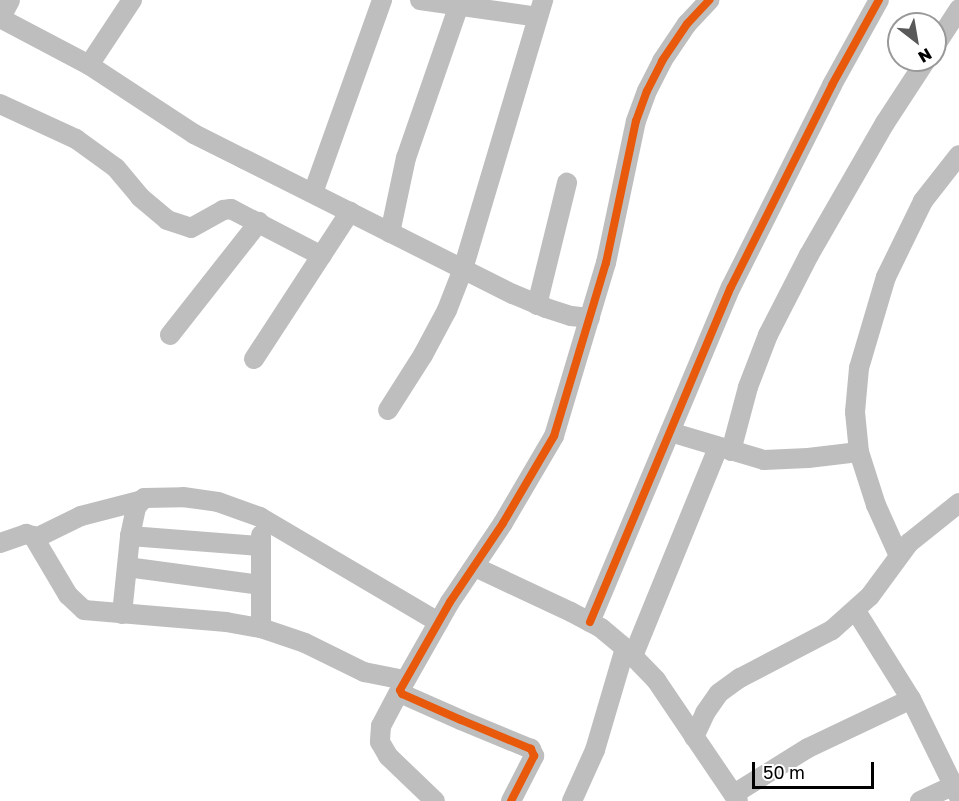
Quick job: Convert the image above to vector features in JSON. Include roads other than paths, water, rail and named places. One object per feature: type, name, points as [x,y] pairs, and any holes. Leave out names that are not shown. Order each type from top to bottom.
[{"type":"street","points":[[10,0],[0,19],[89,65],[194,134],[537,305],[571,316],[590,318]]},
{"type":"street","points":[[89,65],[132,0]]},
{"type":"street","points":[[314,193],[382,0]]},
{"type":"street","points":[[388,410],[432,337],[463,269],[541,9],[459,5],[420,0]]},
{"type":"street","points":[[435,801],[388,756],[380,742],[381,726],[438,622],[475,567],[554,436],[606,263],[636,122],[647,91],[662,61],[687,24],[710,0]]},
{"type":"street","points":[[590,622],[731,287],[832,85],[879,0]]},
{"type":"street","points":[[390,233],[406,158],[459,5]]},
{"type":"street","points":[[947,28],[959,9]]},
{"type":"street","points":[[572,801],[595,750],[629,652],[724,450],[768,335],[809,255],[885,123],[918,72]]},
{"type":"street","points":[[0,104],[76,139],[116,168],[154,210],[181,227],[191,228],[223,210],[231,209],[321,256]]},
{"type":"street","points":[[899,556],[876,505],[859,452],[855,412],[859,368],[886,277],[923,201],[959,155]]},
{"type":"street","points":[[537,305],[567,183]]},
{"type":"street","points":[[254,359],[350,212]]},
{"type":"street","points":[[170,335],[259,222]]},
{"type":"street","points":[[670,432],[724,450],[764,459],[808,458],[859,452]]},
{"type":"street","points":[[36,538],[81,516],[150,497],[183,497],[218,502],[260,517],[438,622]]},
{"type":"street","points":[[122,614],[130,536],[139,501]]},
{"type":"street","points":[[694,737],[705,713],[719,693],[740,678],[832,630],[870,597],[909,543],[959,503]]},
{"type":"street","points":[[260,517],[261,628]]},
{"type":"street","points":[[0,543],[26,534],[36,538],[68,595],[78,607],[92,612],[226,622],[261,628],[305,643],[364,672],[402,685]]},
{"type":"street","points":[[130,536],[261,546]]},
{"type":"street","points":[[127,567],[261,585]]},
{"type":"street","points":[[475,567],[590,622],[629,652],[656,680],[736,798],[808,748],[911,699]]},
{"type":"street","points":[[856,611],[911,699],[956,791],[920,801]]},
{"type":"street","points":[[402,685],[402,694],[531,749],[534,756],[511,801]]}]
